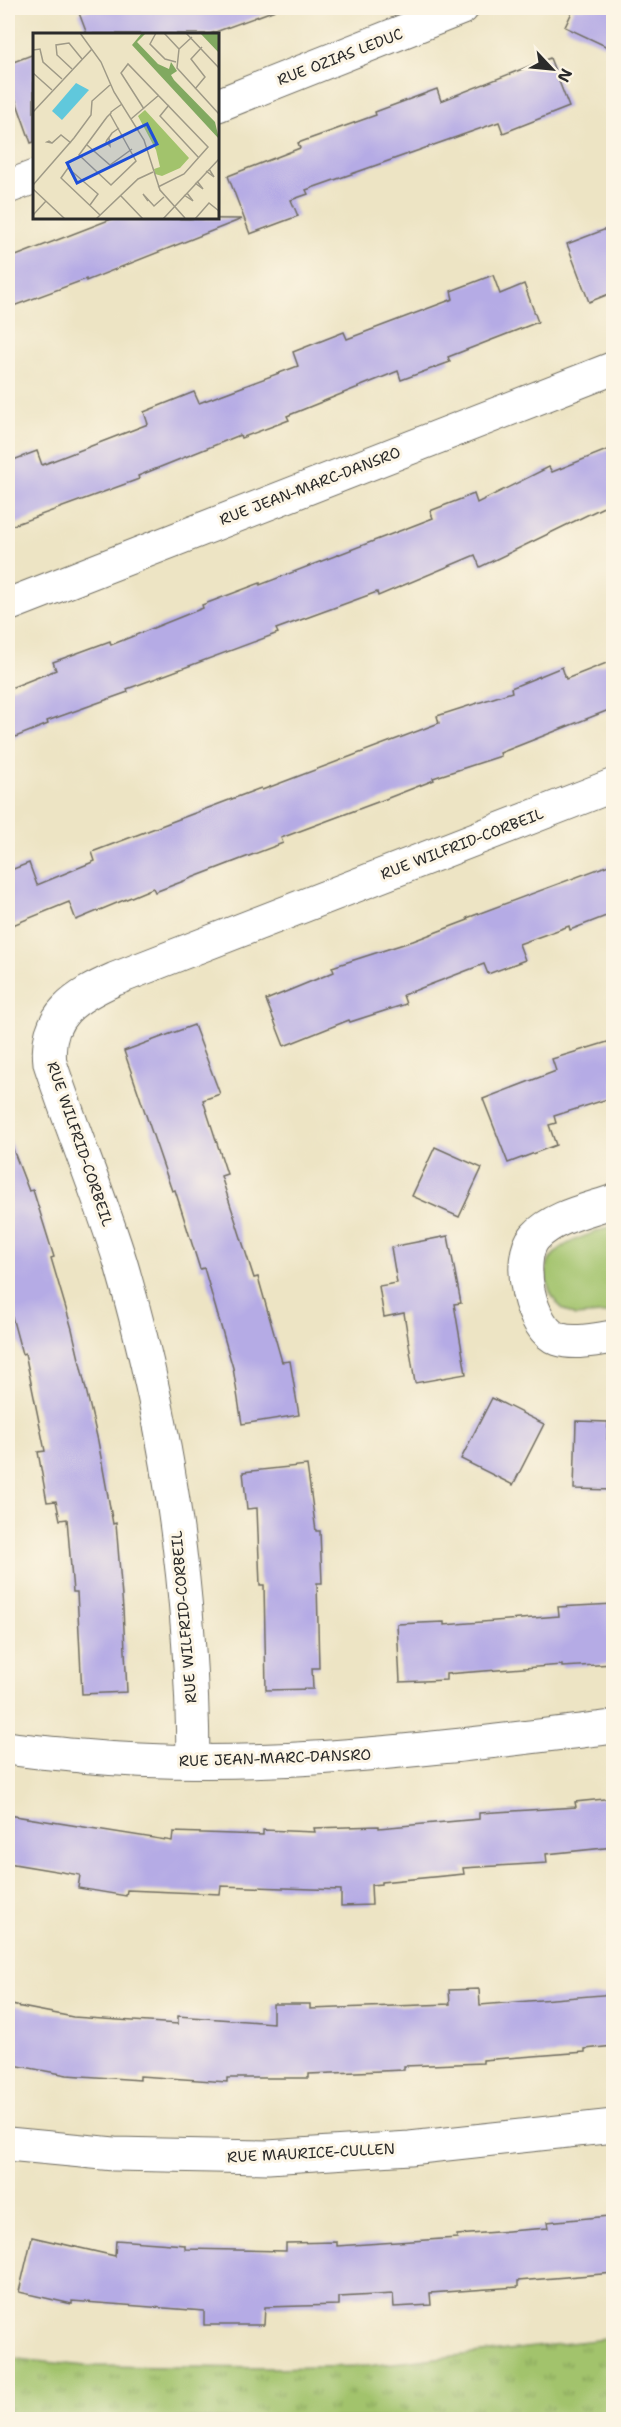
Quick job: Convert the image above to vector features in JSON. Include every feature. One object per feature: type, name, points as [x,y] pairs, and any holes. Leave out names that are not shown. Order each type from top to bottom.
[{"type":"street","name":"RUE OZIAS LEDUC","points":[[219,105],[462,8]]},
{"type":"street","points":[[8,187],[33,177]]},
{"type":"street","name":"RUE JEAN-MARC-DANSRO","points":[[8,605],[614,368]]},
{"type":"street","name":"RUE WILFRID-CORBEIL","points":[[193,1761],[193,1714],[181,1572],[161,1429],[145,1352],[120,1262],[50,1063],[48,1049],[54,1025],[71,1004],[83,995],[115,979],[614,785]]},
{"type":"street","points":[[614,1200],[544,1228],[530,1242],[524,1261],[534,1308],[549,1334],[565,1341],[614,1337]]},
{"type":"street","name":"RUE JEAN-MARC-DANSRO","points":[[8,1748],[113,1759],[193,1761],[341,1758],[614,1727]]},
{"type":"street","name":"RUE MAURICE-CULLEN","points":[[8,2144],[114,2154],[268,2157],[410,2148],[614,2126]]},
{"type":"green space","points":[[613,1226],[613,1313],[575,1316],[561,1307],[552,1296],[546,1272],[549,1261],[566,1245]]},
{"type":"green space","points":[[613,2338],[613,2419],[8,2419],[8,2358],[85,2366],[270,2368],[368,2366]]},
{"type":"building","points":[[93,8],[274,8],[275,10],[213,33],[87,33],[79,13]]},
{"type":"building","points":[[574,8],[614,8],[614,50],[565,27]]},
{"type":"building","points":[[33,54],[33,142],[31,143],[8,78],[8,64]]},
{"type":"building","points":[[550,58],[569,107],[503,133],[499,122],[306,190],[308,194],[291,200],[298,216],[250,234],[228,176],[300,148],[298,143],[376,115],[375,112],[437,89],[441,101]]},
{"type":"building","points":[[111,219],[242,219],[86,281],[86,279],[8,308],[8,259]]},
{"type":"building","points":[[614,226],[614,292],[589,302],[567,244]]},
{"type":"building","points":[[493,275],[500,294],[524,284],[538,322],[448,357],[450,362],[401,380],[398,371],[287,416],[289,420],[241,438],[240,435],[138,476],[139,479],[8,527],[8,462],[37,451],[42,465],[148,424],[144,412],[194,392],[199,403],[298,366],[293,352],[344,332],[347,339],[453,299],[451,291]]},
{"type":"building","points":[[614,447],[614,502],[480,567],[475,555],[378,596],[377,592],[276,629],[278,633],[127,689],[128,692],[47,721],[48,724],[8,740],[8,689],[56,670],[53,662],[110,641],[111,645],[203,608],[202,605],[433,518],[430,511],[474,494],[477,503],[549,467],[552,472]]},
{"type":"building","points":[[614,660],[614,708],[500,753],[501,756],[433,778],[434,780],[281,838],[283,843],[155,892],[153,888],[76,920],[69,902],[8,927],[8,871],[29,863],[37,885],[95,861],[92,852],[439,723],[437,716],[512,692],[511,688],[562,667],[566,679]]},
{"type":"building","points":[[614,863],[614,913],[570,930],[569,926],[519,944],[525,960],[488,974],[484,964],[403,995],[406,1004],[350,1022],[349,1020],[284,1046],[266,1000],[334,972],[332,967],[413,941],[468,920],[467,918]]},
{"type":"building","points":[[194,1025],[220,1094],[203,1100],[227,1174],[221,1176],[254,1278],[258,1277],[282,1362],[290,1361],[299,1415],[242,1424],[233,1368],[204,1268],[200,1269],[175,1190],[172,1191],[124,1051]]},
{"type":"building","points":[[614,1040],[614,1097],[554,1116],[556,1123],[549,1125],[556,1145],[508,1163],[483,1099],[556,1071],[552,1059]]},
{"type":"building","points":[[9,1139],[29,1191],[33,1190],[54,1257],[51,1258],[72,1329],[98,1441],[113,1524],[116,1523],[127,1692],[82,1694],[77,1592],[73,1592],[67,1519],[60,1520],[56,1501],[47,1502],[38,1452],[45,1451],[25,1353],[22,1354],[8,1302]]},
{"type":"building","points":[[435,1147],[482,1168],[459,1217],[412,1196]]},
{"type":"building","points":[[448,1236],[461,1303],[454,1304],[466,1374],[415,1383],[404,1313],[384,1317],[379,1286],[397,1283],[391,1247]]},
{"type":"building","points":[[492,1398],[544,1424],[513,1485],[461,1459]]},
{"type":"building","points":[[576,1421],[608,1422],[607,1439],[614,1439],[614,1490],[574,1489]]},
{"type":"building","points":[[307,1465],[316,1531],[320,1531],[322,1583],[317,1583],[319,1668],[312,1668],[313,1689],[266,1690],[264,1585],[260,1585],[257,1508],[247,1509],[243,1472]]},
{"type":"building","points":[[614,1604],[614,1664],[562,1667],[562,1665],[446,1674],[446,1680],[400,1682],[397,1624],[444,1622],[444,1625],[559,1616],[558,1607]]},
{"type":"building","points":[[614,1798],[614,1847],[546,1854],[547,1863],[463,1868],[464,1874],[381,1882],[381,1884],[371,1885],[372,1905],[341,1906],[341,1890],[221,1886],[220,1894],[127,1890],[126,1896],[78,1888],[80,1875],[8,1863],[8,1815],[172,1841],[173,1832],[263,1835],[263,1830],[315,1832],[314,1828],[379,1826],[379,1828],[479,1819],[479,1813],[576,1807],[575,1802]]},
{"type":"building","points":[[479,1989],[480,2005],[614,1994],[614,2046],[585,2049],[585,2052],[483,2060],[483,2063],[404,2066],[404,2070],[309,2074],[309,2078],[227,2078],[227,2082],[140,2076],[140,2080],[67,2075],[8,2064],[8,2027],[11,2005],[73,2017],[178,2024],[178,2016],[273,2023],[273,2004],[310,2004],[310,2009],[450,2004],[449,1990]]},
{"type":"building","points":[[609,2216],[614,2273],[518,2281],[518,2287],[430,2293],[431,2305],[394,2307],[393,2294],[339,2297],[339,2305],[265,2307],[264,2325],[204,2325],[204,2311],[72,2301],[72,2304],[19,2292],[32,2237],[115,2256],[116,2240],[185,2245],[185,2249],[286,2251],[286,2243],[337,2242],[337,2246],[457,2238],[457,2235],[548,2228],[547,2222]]}]
